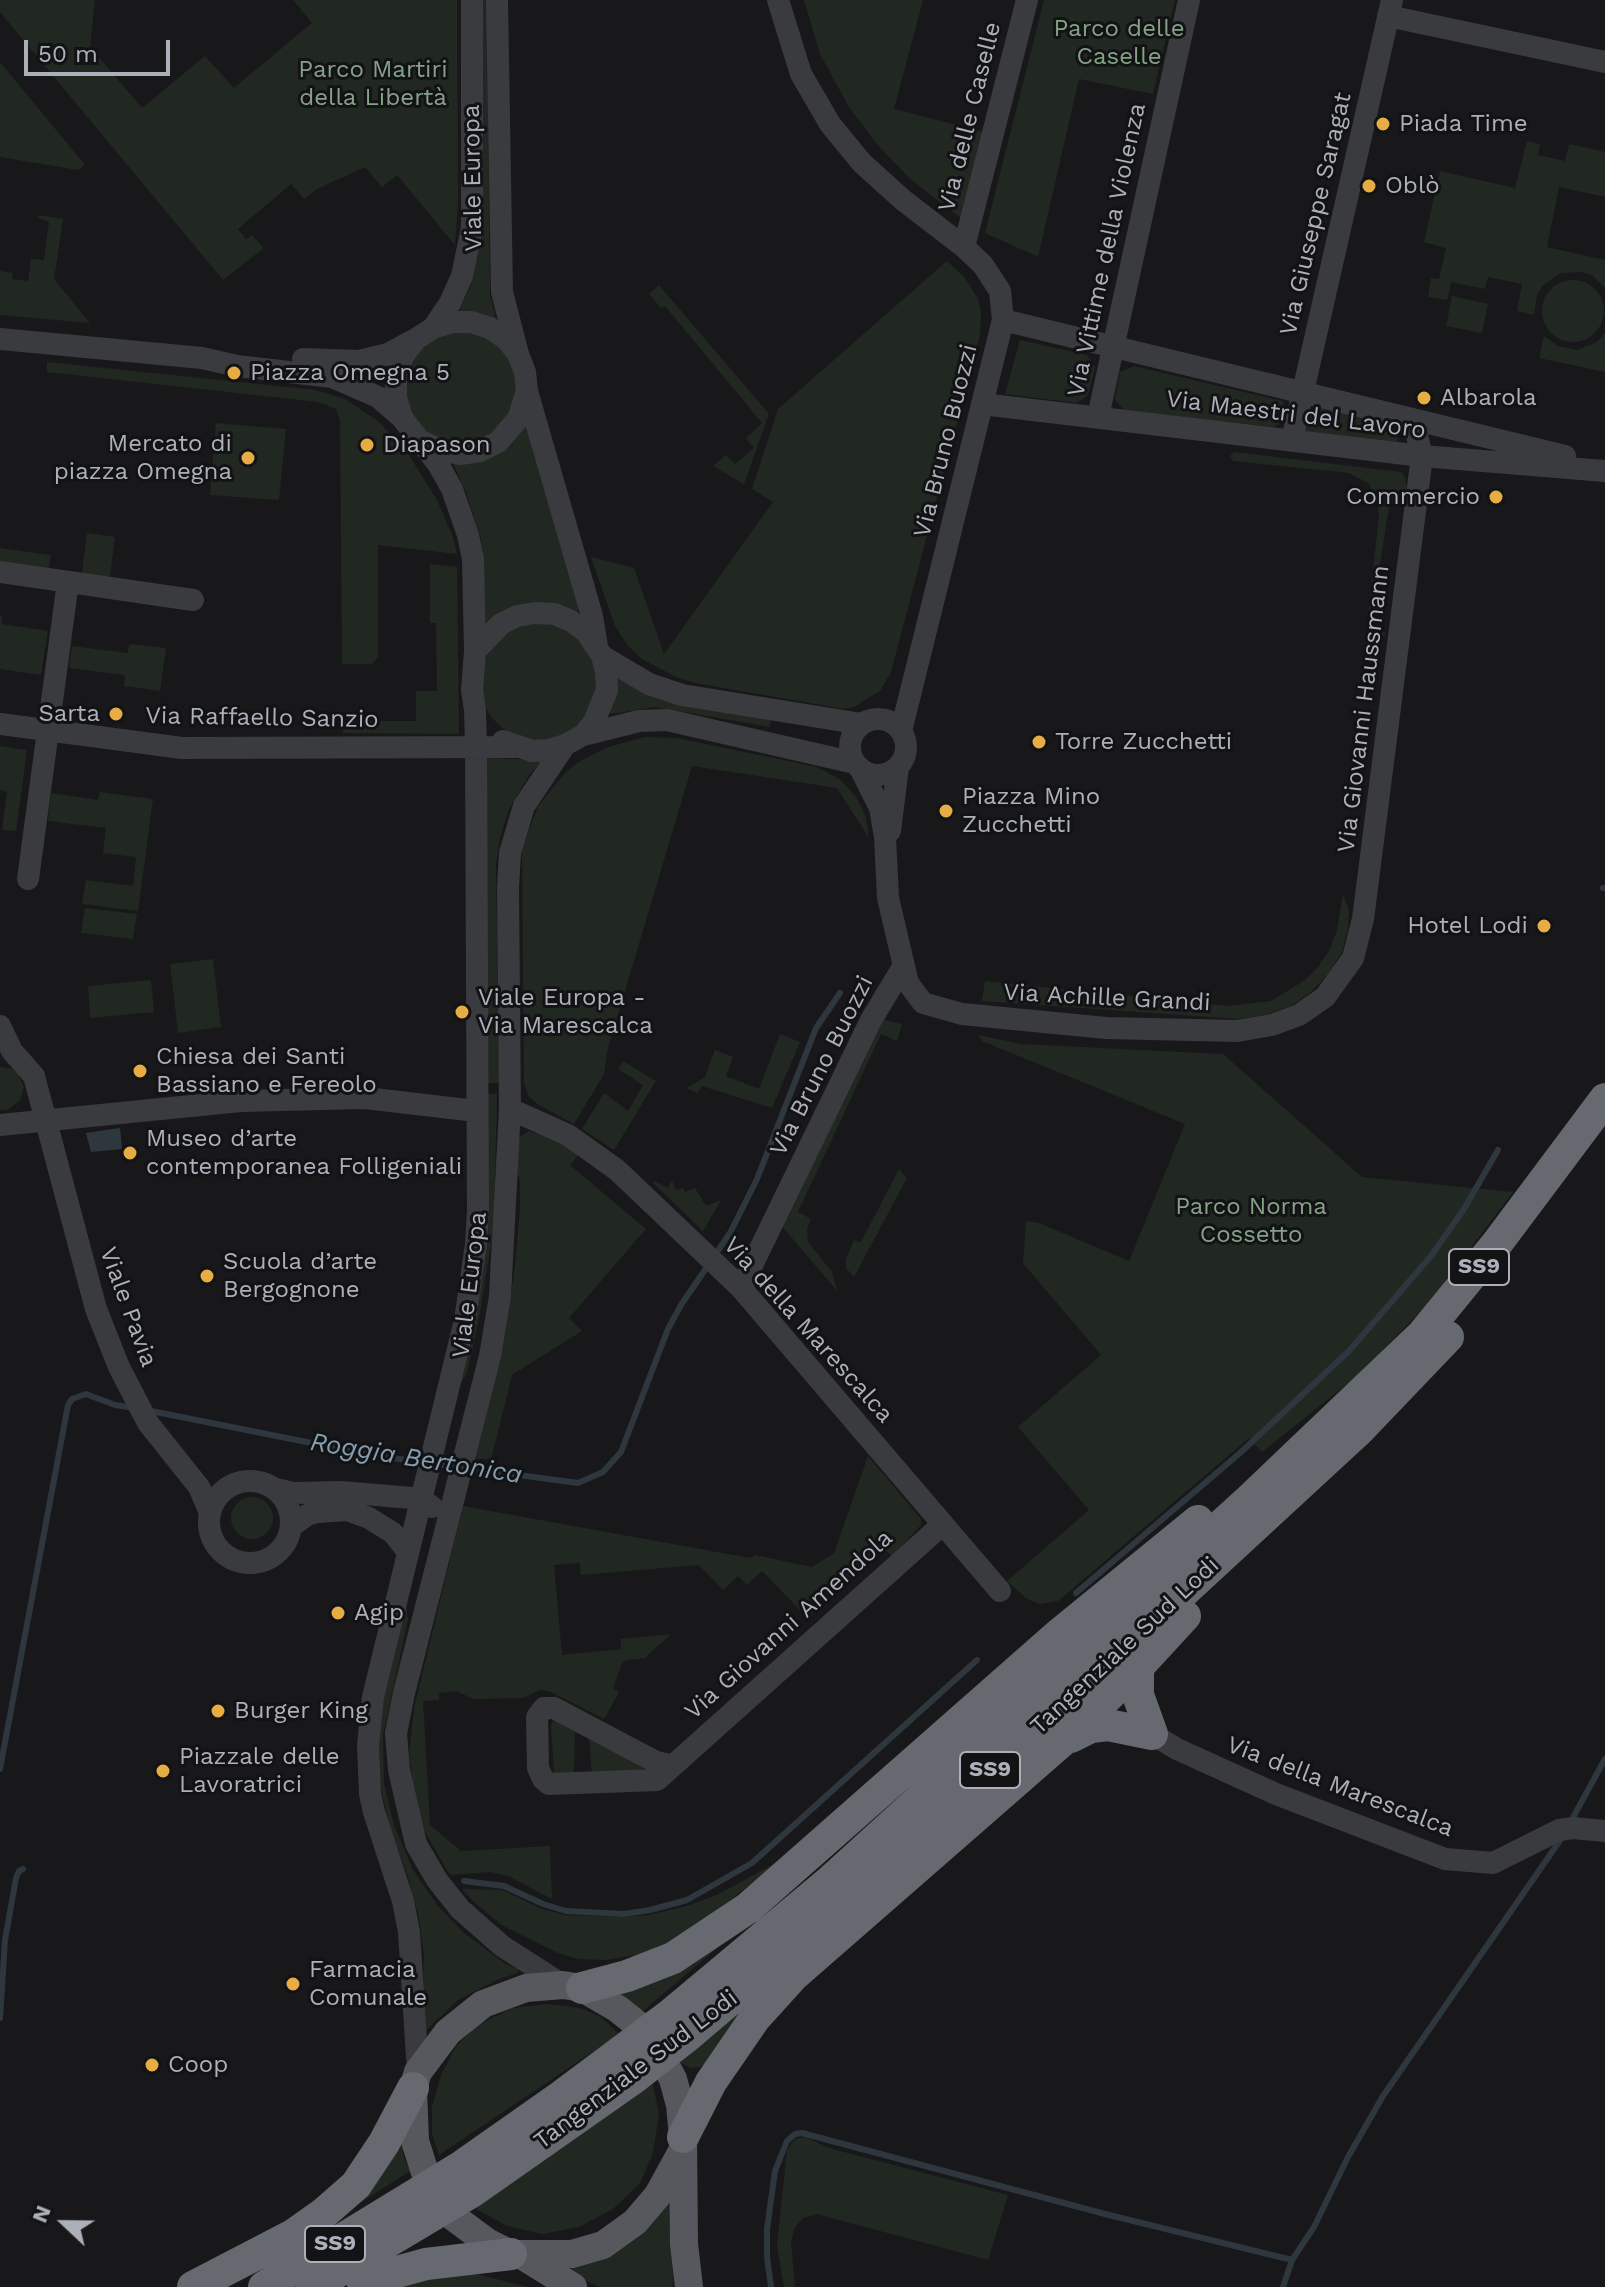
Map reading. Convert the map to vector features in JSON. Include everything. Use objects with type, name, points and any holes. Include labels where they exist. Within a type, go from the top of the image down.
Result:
[{"type":"highway","name":"Tangenziale Sud Lodi","points":[[678,2026],[829,1882],[1249,1500],[1423,1334],[1495,1246],[1605,1099]]},
{"type":"highway","name":"Tangenziale Sud Lodi","points":[[312,2287],[413,2213],[466,2180],[624,2068],[851,1897],[1359,1430],[1449,1337],[1605,1136]]},
{"type":"highway","points":[[682,2145],[711,2082],[755,2018],[793,1976],[1061,1742],[1138,1667],[1221,1578],[1288,1496]]},
{"type":"highway","points":[[573,1986],[627,1976],[673,1958],[748,1908],[1130,1574],[1200,1519],[1249,1500]]},
{"type":"highway","points":[[1138,1667],[1138,1695],[1152,1734]]},
{"type":"highway","points":[[1061,1742],[1091,1727],[1108,1725],[1152,1734]]},
{"type":"highway","points":[[193,2287],[293,2235],[356,2185],[384,2143],[416,2080]]},
{"type":"highway","name":"SS9","points":[[264,2287],[413,2213]]},
{"type":"highway","points":[[363,2287],[397,2272],[426,2264],[517,2255]]},
{"type":"main road","points":[[573,2287],[487,2242],[452,2216],[428,2182],[415,2141],[416,2080],[448,2032],[483,2004],[526,1988],[573,1986],[618,2009],[638,2025],[656,2047],[673,2079],[680,2105],[684,2244],[689,2287]]},
{"type":"main road","points":[[517,2255],[572,2254],[603,2245],[635,2222],[658,2195],[682,2145]]},
{"type":"street","name":"Viale Europa","points":[[416,2080],[409,1932],[403,1901],[374,1812],[368,1769],[368,1732],[373,1697],[465,1320],[474,1266],[478,1211],[476,746],[472,690],[475,651],[473,559],[468,535],[452,489],[422,441],[402,418],[396,398],[396,376],[403,356],[450,303],[468,255],[473,202],[472,0]]},
{"type":"street","name":"Viale Europa","points":[[404,1693],[490,1356],[500,1296],[510,1109],[510,853],[524,806],[574,740],[594,722],[607,690],[606,672],[592,616],[527,391],[525,372],[502,292],[497,0]]},
{"type":"street","points":[[778,0],[801,74],[830,124],[862,163],[919,215],[964,247],[983,265],[1000,291],[1003,320]]},
{"type":"street","name":"Via delle Caselle","points":[[964,247],[1027,0]]},
{"type":"street","name":"Via Vittime della Violenza","points":[[1098,417],[1189,0]]},
{"type":"street","points":[[1390,8],[1605,62]]},
{"type":"street","name":"Via Giuseppe Saragat","points":[[1292,440],[1390,8]]},
{"type":"street","name":"Via Maestri del Lavoro","points":[[1003,320],[1302,391],[1605,468]]},
{"type":"street","name":"Via Bruno Buozzi","points":[[901,731],[1003,320]]},
{"type":"street","points":[[202,358],[223,353],[245,353],[359,361],[388,354],[424,334],[461,322],[490,328],[506,339],[518,354]]},
{"type":"street","points":[[0,339],[202,358],[254,369],[332,377],[378,397],[402,418]]},
{"type":"street","points":[[422,441],[440,450],[460,454],[498,442],[518,419],[527,391]]},
{"type":"street","name":"Via Maestri del Lavoro","points":[[982,404],[1422,456],[1605,468]]},
{"type":"street","name":"Via Giovanni Haussmann","points":[[1325,997],[1353,958],[1363,919],[1422,456],[1413,419]]},
{"type":"street","points":[[0,572],[193,600]]},
{"type":"street","points":[[28,879],[68,582]]},
{"type":"street","points":[[475,651],[501,624],[517,616],[554,614],[586,632],[600,651],[649,684],[682,695],[870,722],[888,721],[901,731],[906,747],[898,767],[880,775],[858,766],[667,720],[639,721],[549,750],[532,751],[498,739],[475,710]]},
{"type":"street","name":"Via Bruno Buozzi","points":[[870,722],[905,689],[917,667]]},
{"type":"street","points":[[858,766],[851,743],[855,732],[870,722]]},
{"type":"street","name":"Via Raffaello Sanzio","points":[[0,724],[182,748],[515,747]]},
{"type":"street","name":"Via Bruno Buozzi","points":[[741,1288],[871,1020],[903,967],[888,898],[880,808],[858,766]]},
{"type":"street","name":"Via Bruno Buozzi","points":[[887,860],[898,767]]},
{"type":"street","name":"Via Achille Grandi","points":[[903,967],[915,994],[923,1003],[935,1008],[962,1014],[1106,1028],[1237,1031],[1272,1025],[1299,1015],[1325,997]]},
{"type":"street","name":"Viale Pavia","points":[[0,1026],[9,1057],[34,1076],[96,1309],[148,1423],[199,1487],[210,1513]]},
{"type":"street","points":[[11,1124],[31,1109],[37,1088]]},
{"type":"street","points":[[11,1124],[256,1100],[365,1098],[476,1111]]},
{"type":"street","name":"Via della Marescalca","points":[[510,1109],[551,1125],[585,1145],[617,1170],[741,1288],[1000,1591]]},
{"type":"street","name":"Viale Pavia","points":[[11,1124],[27,1125],[39,1136],[57,1168]]},
{"type":"street","name":"Viale Pavia","points":[[172,1454],[204,1476],[237,1483]]},
{"type":"street","points":[[276,1489],[291,1512],[292,1526],[281,1550],[257,1563],[244,1563],[229,1557],[215,1543],[209,1524],[210,1513],[215,1500],[224,1490],[237,1483],[250,1480],[294,1493],[341,1492],[421,1499]]},
{"type":"street","name":"Viale Europa","points":[[421,1499],[433,1508],[435,1515],[396,1733],[399,1770],[416,1844],[437,1880],[460,1909],[502,1946],[573,1986]]},
{"type":"street","points":[[292,1526],[317,1512],[347,1510],[369,1518],[393,1533],[408,1552]]},
{"type":"street","name":"Via Giovanni Amendola","points":[[671,1765],[656,1762],[554,1708],[544,1708],[537,1717],[538,1768],[549,1784],[649,1782],[663,1775],[943,1524]]},
{"type":"street","name":"Via della Marescalca","points":[[1152,1734],[1177,1749],[1276,1794],[1445,1859],[1493,1863],[1566,1829],[1605,1831]]},
{"type":"green space","name":"Parco Martiri della Libertà","points":[[0,0],[95,0],[90,47],[142,108],[205,56],[234,88],[312,23],[293,0],[457,0],[458,202],[455,245],[397,175],[382,187],[365,167],[317,189],[304,199],[291,184],[238,229],[246,239],[252,235],[264,248],[223,280],[0,12]]},
{"type":"green space","points":[[481,0],[487,0],[490,296],[497,323],[459,310],[471,285],[482,235]]},
{"type":"green space","points":[[804,0],[923,0],[894,109],[984,132],[961,218],[910,179],[877,144],[849,107],[820,54]]},
{"type":"green space","name":"Parco delle Caselle","points":[[1044,0],[1175,0],[1153,94],[1079,79],[1038,257],[985,233]]},
{"type":"green space","points":[[0,62],[85,165],[78,170],[0,157]]},
{"type":"green space","points":[[1527,141],[1540,144],[1538,155],[1565,161],[1569,144],[1605,152],[1605,197],[1559,187],[1547,247],[1605,260],[1605,288],[1593,276],[1583,272],[1561,273],[1543,285],[1537,295],[1534,315],[1517,311],[1522,284],[1488,277],[1485,289],[1451,282],[1447,300],[1428,297],[1431,278],[1439,279],[1446,248],[1424,242],[1440,171],[1515,188]]},
{"type":"green space","points":[[38,215],[63,219],[54,279],[90,323],[0,315],[0,271],[13,273],[12,279],[28,281],[31,259],[44,260],[49,222],[38,218]]},
{"type":"green space","points":[[947,261],[965,278],[978,299],[980,335],[891,672],[880,691],[854,707],[844,709],[695,683],[642,659],[628,646],[615,626],[591,557],[634,568],[664,654],[773,502],[752,489],[778,409]]},
{"type":"green space","points":[[1567,280],[1579,280],[1595,289],[1602,299],[1602,323],[1595,333],[1579,342],[1567,342],[1547,328],[1542,317],[1542,305],[1556,285]]},
{"type":"green space","points":[[659,285],[769,414],[744,484],[713,466],[726,455],[735,464],[754,448],[746,438],[762,423],[665,306],[661,308],[649,294]]},
{"type":"green space","points":[[1452,296],[1488,304],[1482,333],[1446,326]]},
{"type":"green space","points":[[461,332],[483,336],[501,348],[513,366],[517,388],[513,410],[501,428],[483,440],[461,444],[439,440],[421,428],[409,410],[405,388],[409,366],[421,348],[439,336]]},
{"type":"green space","points":[[1605,333],[1605,372],[1539,358],[1544,336],[1558,346],[1577,350],[1597,342]]},
{"type":"green space","points":[[1020,340],[1087,355],[1095,367],[1088,395],[1077,403],[1005,394]]},
{"type":"green space","points":[[47,362],[316,390],[345,399],[378,421],[405,449],[437,500],[457,554],[378,545],[378,657],[372,664],[342,664],[340,420],[336,409],[318,402],[47,372]]},
{"type":"green space","points":[[1134,366],[1282,401],[1284,405],[1279,424],[1274,427],[1124,410],[1115,400],[1120,372]]},
{"type":"green space","points":[[1314,407],[1393,426],[1398,440],[1395,443],[1307,432],[1304,426],[1308,411]]},
{"type":"green space","points":[[216,423],[286,429],[279,500],[210,495]]},
{"type":"green space","points":[[528,427],[579,609],[576,614],[485,624],[480,535],[452,462]]},
{"type":"green space","points":[[1234,452],[1401,472],[1404,475],[1407,487],[1404,507],[1390,500],[1371,623],[1385,632],[1384,637],[1366,634],[1379,515],[1377,498],[1368,483],[1349,473],[1233,461],[1230,456]]},
{"type":"green space","points":[[87,533],[115,537],[110,577],[82,573]]},
{"type":"green space","points":[[0,548],[51,555],[49,568],[0,561]]},
{"type":"green space","points":[[430,564],[457,567],[459,734],[343,733],[343,721],[416,721],[416,691],[437,691],[436,623],[430,623]]},
{"type":"green space","points":[[0,616],[2,624],[48,631],[41,675],[0,669]]},
{"type":"green space","points":[[538,624],[560,629],[579,641],[591,660],[596,682],[591,704],[579,723],[560,735],[538,740],[516,735],[497,723],[485,704],[480,682],[485,660],[497,641],[516,629]]},
{"type":"green space","points":[[129,644],[166,648],[160,691],[124,686],[125,675],[69,668],[72,646],[128,653]]},
{"type":"green space","points":[[614,675],[771,720],[770,727],[655,707],[611,714]]},
{"type":"green space","points":[[645,737],[677,738],[817,767],[841,780],[856,797],[866,817],[869,838],[837,788],[692,766],[608,1048],[604,1074],[574,1124],[537,1104],[529,1097],[524,1083],[522,850],[538,806],[566,772],[608,747]]},
{"type":"green space","points":[[0,746],[27,750],[16,831],[2,830],[7,792],[0,790]]},
{"type":"green space","points":[[484,758],[543,760],[529,775],[509,809],[496,863],[499,1083],[484,1083]]},
{"type":"green space","points":[[100,792],[153,799],[138,911],[82,904],[86,880],[133,886],[136,857],[103,853],[106,828],[48,821],[51,793],[98,800]]},
{"type":"green space","points":[[1343,894],[1349,910],[1348,928],[1342,952],[1328,974],[1311,992],[1291,1006],[1265,1015],[1239,1019],[982,1001],[985,981],[1229,1006],[1271,1001],[1305,980],[1318,967],[1330,949],[1337,930]]},
{"type":"green space","points":[[85,908],[137,914],[133,939],[81,933]]},
{"type":"green space","points":[[213,959],[221,1027],[178,1033],[170,964]]},
{"type":"green space","points":[[151,980],[154,1012],[90,1018],[88,986]]},
{"type":"green space","points":[[881,1021],[902,1024],[897,1041],[881,1034],[798,1212],[811,1219],[807,1228],[808,1242],[832,1272],[837,1291],[781,1225]]},
{"type":"green space","points":[[780,1034],[800,1042],[772,1108],[702,1086],[698,1093],[686,1088],[705,1077],[715,1050],[733,1057],[726,1076],[759,1089]]},
{"type":"green space","name":"Parco Norma Cossetto","points":[[978,1035],[1021,1044],[1223,1054],[1362,1177],[1513,1192],[1429,1303],[1356,1377],[1262,1452],[1249,1438],[1058,1601],[1039,1604],[1026,1598],[1007,1581],[1089,1510],[1018,1427],[1101,1355],[1023,1263],[1026,1221],[1039,1223],[1129,1261],[1185,1124],[982,1041]]},
{"type":"green space","points":[[623,1061],[656,1081],[614,1150],[582,1129],[604,1093],[628,1111],[643,1085],[618,1069]]},
{"type":"green space","points":[[0,1067],[12,1069],[18,1074],[24,1087],[20,1100],[3,1110],[0,1110]]},
{"type":"green space","points":[[485,1094],[497,1094],[494,1226],[478,1324],[467,1373],[460,1385]]},
{"type":"green space","points":[[529,1131],[558,1141],[579,1154],[570,1165],[646,1229],[569,1318],[582,1331],[512,1375],[491,1459],[475,1459],[514,1275],[520,1210],[520,1180],[515,1169],[517,1138]]},
{"type":"green space","points":[[899,1169],[907,1178],[854,1277],[846,1268],[846,1259],[854,1240],[861,1242]]},
{"type":"green space","points":[[672,1180],[676,1190],[683,1188],[685,1192],[695,1188],[706,1206],[721,1200],[703,1231],[653,1183],[668,1188]]},
{"type":"green space","points":[[868,1456],[921,1519],[921,1525],[892,1556],[884,1549],[810,1615],[803,1608],[800,1610],[762,1571],[747,1585],[738,1576],[723,1590],[699,1565],[581,1575],[580,1563],[554,1565],[562,1655],[621,1649],[621,1639],[671,1634],[645,1658],[623,1661],[613,1688],[619,1692],[604,1719],[549,1691],[540,1690],[523,1698],[473,1699],[457,1691],[439,1693],[439,1700],[423,1701],[430,1825],[461,1851],[550,1846],[552,1899],[508,1876],[490,1872],[450,1875],[425,1832],[415,1797],[409,1755],[414,1708],[463,1506],[812,1567],[834,1553]]},
{"type":"green space","points":[[252,1497],[267,1503],[273,1518],[267,1533],[252,1539],[237,1533],[231,1518],[237,1503]]},
{"type":"green space","points":[[406,1602],[408,1620],[383,1735],[384,1784],[394,1825],[413,1870],[437,1905],[464,1933],[504,1963],[518,1969],[518,1973],[458,2000],[425,2031],[422,2024],[424,1955],[419,1918],[390,1828],[380,1784],[379,1733],[385,1688]]},
{"type":"green space","points":[[554,1719],[575,1731],[574,1774],[554,1773],[551,1725]]},
{"type":"green space","points":[[592,1737],[644,1765],[643,1771],[592,1774],[589,1740]]},
{"type":"green space","points":[[781,1860],[687,1934],[647,1953],[606,1960],[578,1959],[558,1953],[503,1926],[462,1889],[502,1890],[542,1909],[565,1915],[649,1915],[719,1894]]},
{"type":"green space","points":[[722,1944],[643,2011],[618,1994]]},
{"type":"green space","points":[[760,1987],[737,2016],[710,2060],[700,2067],[691,2068],[681,2063],[678,2057]]},
{"type":"green space","points":[[548,2004],[580,2008],[601,2017],[619,2034],[439,2155],[432,2134],[432,2107],[441,2075],[456,2046],[479,2024],[513,2008]]},
{"type":"green space","points":[[651,2076],[659,2114],[653,2153],[640,2183],[613,2209],[579,2227],[542,2234],[507,2226],[471,2206]]},
{"type":"green space","points":[[805,2137],[829,2148],[1008,2195],[988,2260],[817,2214],[803,2218],[794,2229],[791,2242],[795,2287],[784,2287],[777,2245],[787,2150],[795,2139]]},
{"type":"green space","points":[[401,2141],[410,2171],[346,2212]]},
{"type":"green space","points":[[671,2201],[673,2287],[598,2287],[564,2269]]},
{"type":"green space","points":[[464,2271],[528,2287],[381,2287]]},
{"type":"shaded area","points":[[120,1128],[122,1149],[91,1152],[86,1133]]},
{"type":"waterway","name":"Roggia Bertonica","points":[[715,1255],[730,1233],[757,1179],[816,1028],[840,993]]},
{"type":"waterway","points":[[1076,1593],[1240,1453],[1349,1351],[1431,1256],[1464,1209],[1498,1150]]},
{"type":"waterway","name":"Roggia Bertonica","points":[[146,1410],[377,1456],[578,1483],[603,1472],[621,1452],[668,1329],[709,1264]]},
{"type":"waterway","name":"Roggia Bertonica","points":[[0,1769],[68,1405],[72,1399],[86,1394],[115,1405],[135,1408]]},
{"type":"waterway","points":[[464,1881],[504,1886],[566,1911],[624,1914],[687,1900],[752,1863],[977,1660]]},
{"type":"waterway","points":[[1570,1823],[1605,1759]]},
{"type":"waterway","points":[[1283,2287],[1292,2260],[1314,2227],[1348,2157],[1383,2096],[1561,1839]]},
{"type":"waterway","points":[[0,2018],[5,1940],[16,1878],[23,1869]]},
{"type":"waterway","points":[[771,2287],[767,2229],[775,2171],[787,2141],[795,2134],[802,2133],[1292,2260]]},
{"type":"place","name":"Piada Time","points":[[1383,124]]},
{"type":"place","name":"Oblò","points":[[1369,186]]},
{"type":"place","name":"Piazza Omegna 5","points":[[234,373]]},
{"type":"place","name":"Albarola","points":[[1424,398]]},
{"type":"place","name":"Diapason","points":[[367,445]]},
{"type":"place","name":"Mercato di piazza Omegna","points":[[248,458]]},
{"type":"place","name":"Commercio","points":[[1496,497]]},
{"type":"place","name":"Sarta","points":[[116,714]]},
{"type":"place","name":"Torre Zucchetti","points":[[1039,742]]},
{"type":"place","name":"Piazza Mino Zucchetti","points":[[946,811]]},
{"type":"place","name":"Hotel Lodi","points":[[1544,926]]},
{"type":"place","name":"Viale Europa - Via Marescalca","points":[[462,1012]]},
{"type":"place","name":"Chiesa dei Santi Bassiano e Fereolo","points":[[140,1071]]},
{"type":"place","name":"Museo d’arte contemporanea Folligeniali","points":[[130,1153]]},
{"type":"place","name":"Scuola d’arte Bergognone","points":[[207,1276]]},
{"type":"place","name":"Agip","points":[[338,1613]]},
{"type":"place","name":"Burger King","points":[[218,1711]]},
{"type":"place","name":"Piazzale delle Lavoratrici","points":[[163,1771]]},
{"type":"place","name":"Farmacia Comunale","points":[[293,1984]]},
{"type":"place","name":"Coop","points":[[152,2065]]}]
